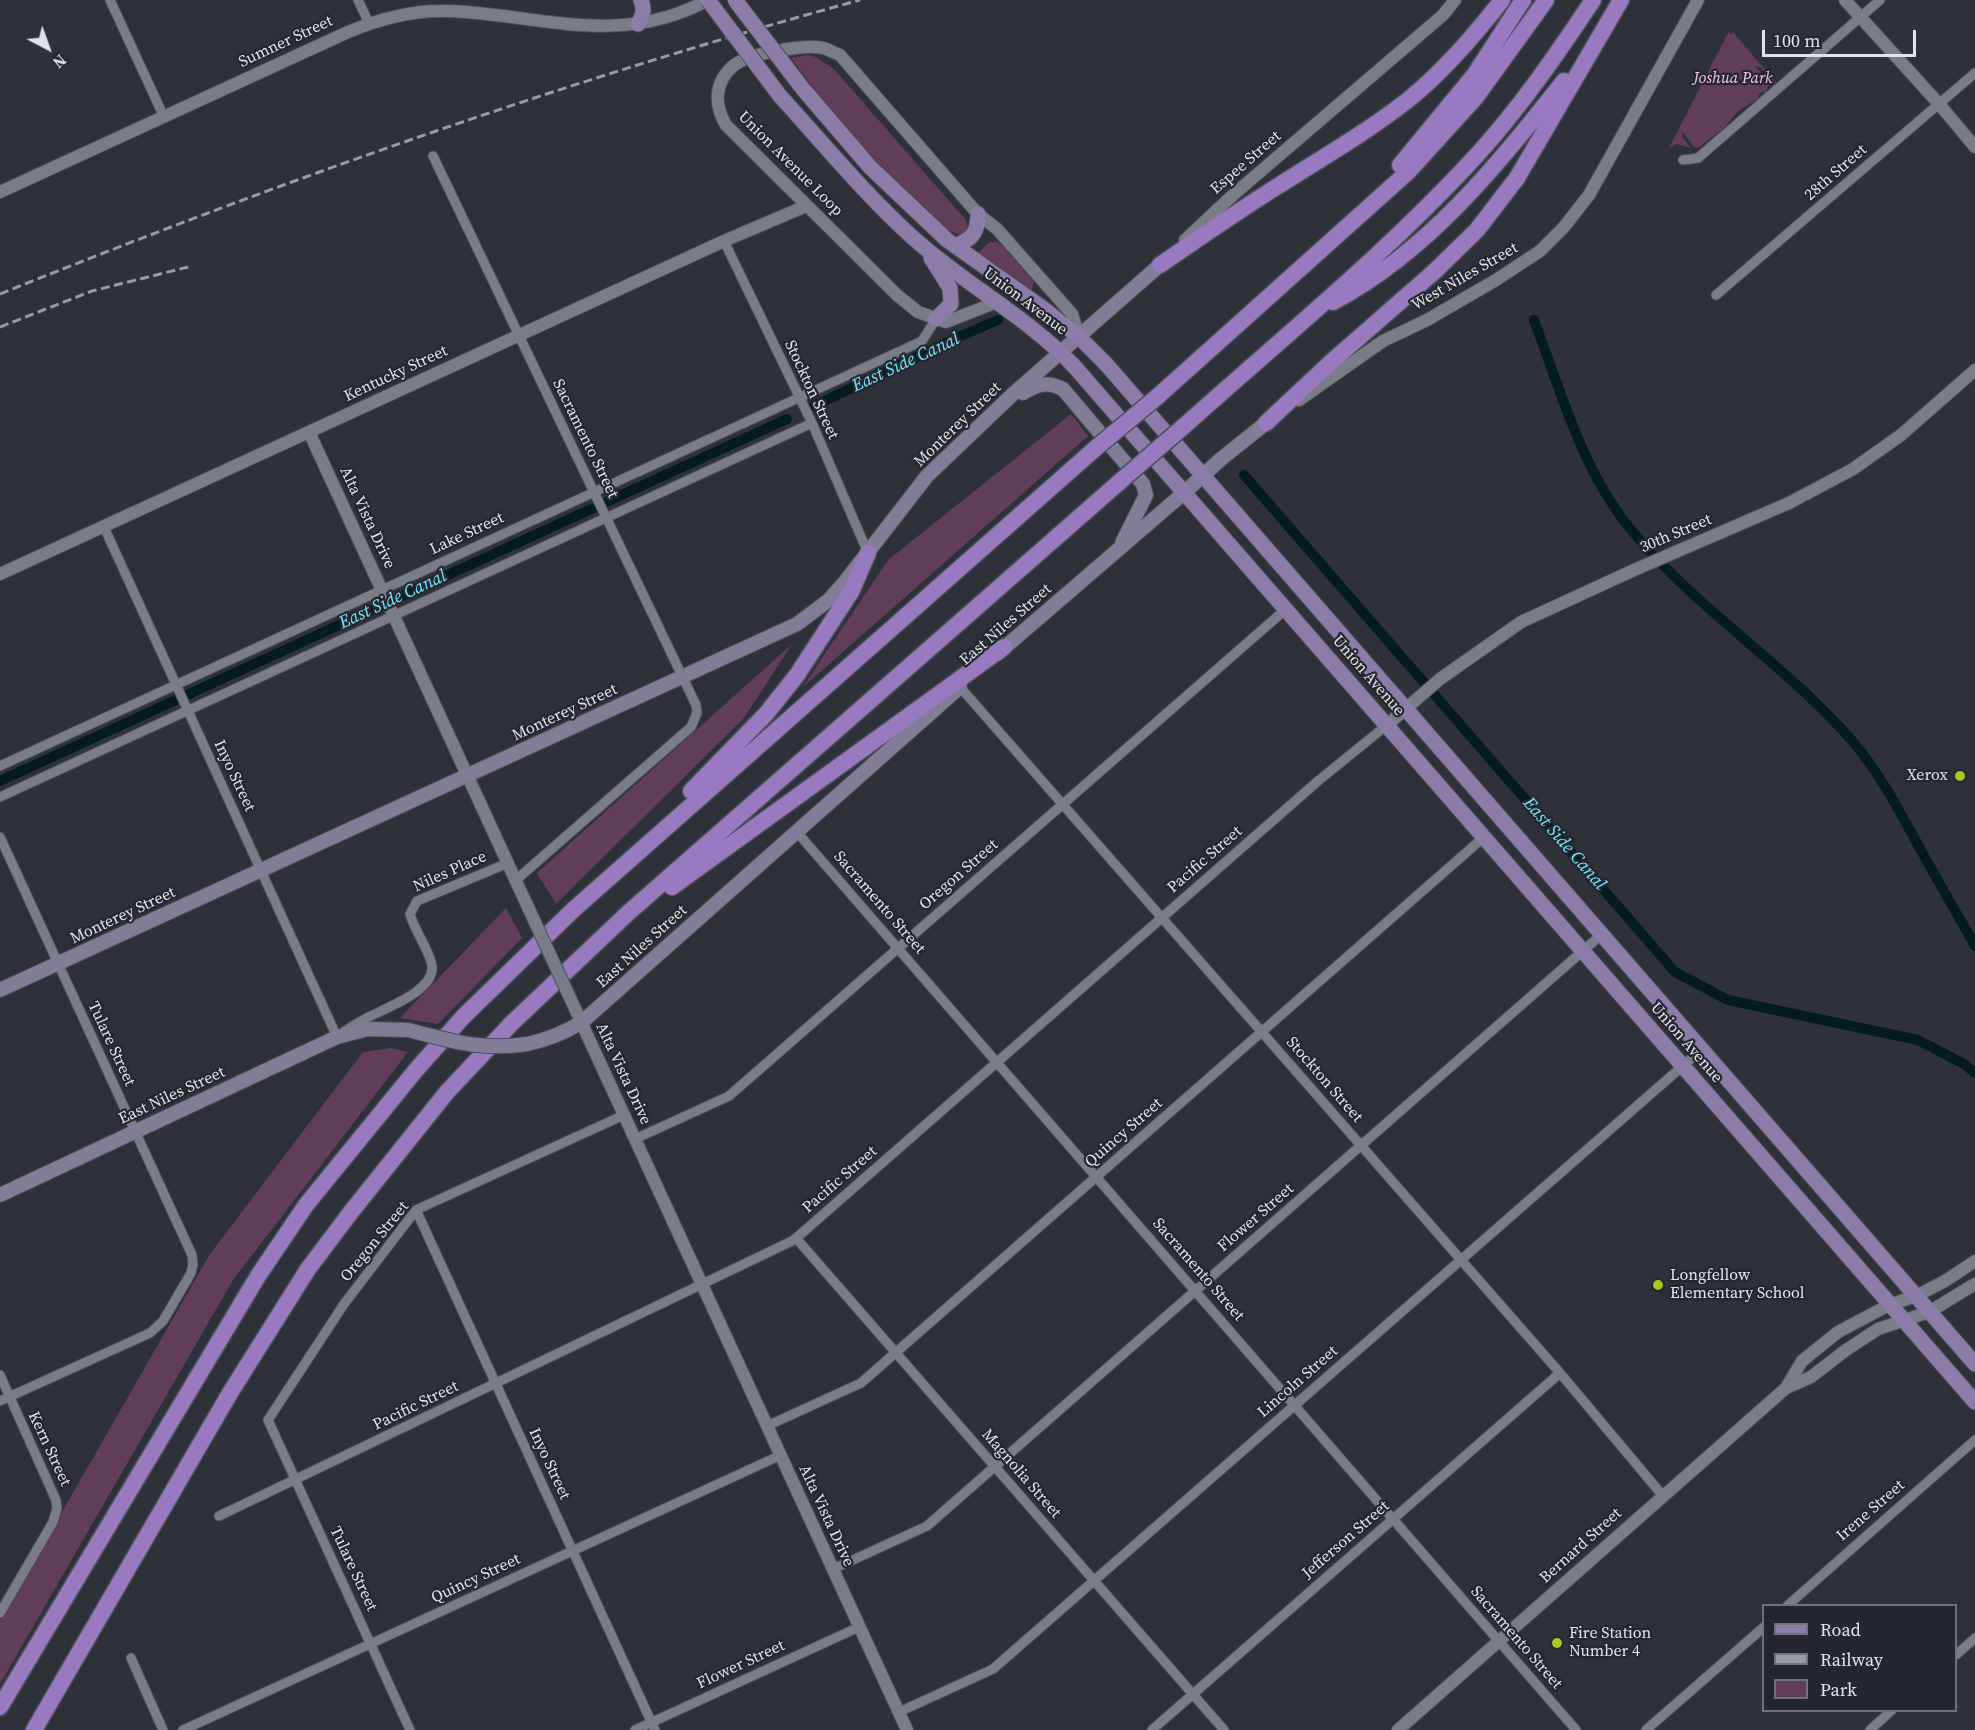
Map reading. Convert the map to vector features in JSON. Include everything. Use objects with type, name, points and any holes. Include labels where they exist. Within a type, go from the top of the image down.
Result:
[{"type":"highway","points":[[1160,265],[1276,187],[1359,135],[1408,99],[1443,68],[1502,0]]},
{"type":"highway","points":[[1353,221],[1475,74],[1523,0]]},
{"type":"highway","points":[[0,1707],[258,1276],[306,1205],[354,1143],[463,1017],[629,859],[1097,447],[1157,397],[1408,171],[1476,97],[1546,0]]},
{"type":"highway","points":[[34,1730],[230,1393],[308,1269],[447,1092],[512,1023],[628,913],[1183,427],[1397,236],[1478,153],[1521,103],[1593,0]]},
{"type":"highway","points":[[1266,423],[1330,363],[1435,272],[1477,230],[1517,178],[1622,0]]},
{"type":"highway","points":[[1309,315],[1357,290],[1405,254],[1452,212],[1481,183],[1517,140],[1603,31]]},
{"type":"highway","points":[[629,859],[766,714],[797,675],[851,592],[868,553]]},
{"type":"highway","points":[[628,913],[648,904],[1004,647]]},
{"type":"main road","points":[[638,24],[644,8],[641,0]]},
{"type":"main road","name":"Union Avenue","points":[[708,0],[780,96],[844,169],[911,236],[1024,321],[1061,352],[1194,484],[1406,710],[1975,1364]]},
{"type":"main road","name":"Union Avenue","points":[[735,0],[803,89],[870,167],[908,205],[955,246],[1044,309],[1079,337],[1106,364],[1286,609],[1975,1402]]},
{"type":"main road","points":[[955,246],[969,241],[975,234],[978,214]]},
{"type":"main road","points":[[925,247],[950,288],[951,304],[936,319]]},
{"type":"main road","name":"Espee Street","points":[[1061,352],[1160,265]]},
{"type":"main road","name":"Monterey Street","points":[[0,990],[785,630],[813,613],[844,584],[927,476],[1061,352]]},
{"type":"main road","points":[[995,411],[1041,384],[1053,383],[1063,389],[1143,484],[1146,495],[1120,548]]},
{"type":"main road","name":"West Niles Street","points":[[1194,484],[1266,423]]},
{"type":"main road","name":"East Niles Street","points":[[0,1195],[337,1037],[368,1029],[408,1030],[476,1047],[507,1047],[542,1041],[562,1034],[582,1022],[1004,647],[1194,484]]},
{"type":"street","points":[[110,0],[164,117]]},
{"type":"street","points":[[358,0],[369,23]]},
{"type":"street","name":"Sumner Street","points":[[0,192],[369,23],[395,16],[440,10],[600,27],[638,24],[692,9],[708,0]]},
{"type":"street","name":"Espee Street","points":[[1160,265],[1233,195],[1443,15],[1455,0]]},
{"type":"street","name":"West Niles Street","points":[[1266,423],[1383,341],[1427,320],[1519,266],[1540,251],[1589,195],[1698,0]]},
{"type":"street","points":[[1845,0],[1940,104],[1975,147]]},
{"type":"street","points":[[1683,160],[1698,158],[1880,0]]},
{"type":"street","name":"Union Avenue Loop","points":[[936,319],[918,312],[897,295],[726,125],[718,111],[717,94],[722,80],[734,65],[766,53],[789,48],[823,48],[840,55],[978,214]]},
{"type":"street","name":"28th Street","points":[[1716,295],[1975,73]]},
{"type":"street","name":"Sacramento Street","points":[[433,156],[683,677],[696,705],[697,713],[691,727],[516,880]]},
{"type":"street","name":"Kentucky Street","points":[[0,574],[724,241],[806,206]]},
{"type":"street","name":"Union Avenue","points":[[978,214],[997,229],[1072,314],[1079,337]]},
{"type":"street","name":"Stockton Street","points":[[724,241],[812,423],[868,553]]},
{"type":"street","points":[[936,319],[946,322],[997,302]]},
{"type":"street","name":"Lake Street","points":[[0,766],[595,494],[922,340],[936,319]]},
{"type":"street","name":"30th Street","points":[[1387,725],[1440,679],[1521,622],[1789,503],[1853,469],[1901,435],[1975,370]]},
{"type":"street","points":[[0,797],[812,423]]},
{"type":"street","name":"Alta Vista Drive","points":[[309,432],[907,1730]]},
{"type":"street","name":"Inyo Street","points":[[104,526],[337,1037]]},
{"type":"street","name":"Oregon Street","points":[[635,1140],[729,1096],[1286,609]]},
{"type":"street","name":"Stockton Street","points":[[960,687],[1461,1259],[1663,1496]]},
{"type":"street","name":"Pacific Street","points":[[219,1516],[796,1239],[1318,781],[1387,725]]},
{"type":"street","name":"Sacramento Street","points":[[796,831],[1576,1730]]},
{"type":"street","name":"Tulare Street","points":[[0,837],[192,1255],[193,1264],[191,1273],[158,1328],[5,1399]]},
{"type":"street","name":"Quincy Street","points":[[767,1426],[861,1383],[1484,837]]},
{"type":"street","name":"Niles Place","points":[[337,1037],[365,1019],[404,1001],[431,974],[432,964],[410,914],[417,901],[508,863]]},
{"type":"street","name":"Flower Street","points":[[833,1569],[927,1526],[1601,935]]},
{"type":"street","name":"Lincoln Street","points":[[899,1712],[993,1669],[1701,1050]]},
{"type":"street","name":"Oregon Street","points":[[268,1420],[344,1304],[416,1210],[624,1115]]},
{"type":"street","name":"Inyo Street","points":[[416,1210],[653,1726]]},
{"type":"street","name":"Magnolia Street","points":[[796,1239],[1224,1730]]},
{"type":"street","name":"Bernard Street","points":[[1786,1388],[1802,1361],[1838,1332],[1889,1305],[1916,1296],[1945,1281],[1975,1261]]},
{"type":"street","name":"Bernard Street","points":[[1398,1730],[1786,1388],[1811,1377],[1878,1329],[1929,1311],[1975,1284]]},
{"type":"street","name":"Jefferson Street","points":[[1152,1730],[1560,1373]]},
{"type":"street","name":"Kern Street","points":[[0,1375],[5,1399],[56,1500],[56,1516],[0,1613]]},
{"type":"street","name":"Tulare Street","points":[[268,1420],[410,1730]]},
{"type":"street","name":"Irene Street","points":[[1788,1604],[1975,1440]]},
{"type":"street","name":"Quincy Street","points":[[183,1730],[781,1455]]},
{"type":"street","name":"Flower Street","points":[[635,1730],[653,1726],[859,1627]]},
{"type":"street","points":[[1646,1730],[1762,1629]]},
{"type":"street","points":[[1957,1654],[1975,1638]]},
{"type":"street","points":[[131,1658],[163,1730]]},
{"type":"street","points":[[1870,1730],[1890,1712]]},
{"type":"green space","name":"Joshua Park","points":[[1729,31],[1731,35],[1733,32],[1779,86],[1772,88],[1772,79],[1761,68],[1755,66],[1770,83],[1765,93],[1759,94],[1758,99],[1738,111],[1724,128],[1698,148],[1694,147],[1682,131],[1683,138],[1691,148],[1677,144],[1669,148]]},
{"type":"green space","points":[[808,55],[816,57],[834,69],[965,219],[968,226],[966,231],[960,235],[949,231],[862,147],[791,58]]},
{"type":"green space","points":[[989,242],[997,242],[1003,246],[1034,282],[1032,289],[1026,288],[977,254]]},
{"type":"green space","points":[[1071,414],[1088,436],[802,688],[888,560]]},
{"type":"green space","points":[[792,644],[744,718],[556,904],[537,873]]},
{"type":"green space","points":[[506,908],[522,938],[438,1024],[400,1018]]},
{"type":"green space","points":[[391,1048],[408,1052],[233,1280],[0,1684],[0,1620],[210,1254],[363,1052]]},
{"type":"waterway","name":"East Side Canal","points":[[814,406],[998,320]]},
{"type":"waterway","points":[[1534,320],[1584,453],[1597,479],[1628,526],[1682,583],[1799,687],[1854,743],[1888,792],[1975,946]]},
{"type":"waterway","name":"East Side Canal","points":[[0,781],[787,419]]},
{"type":"waterway","name":"East Side Canal","points":[[1244,475],[1675,972],[1728,1000],[1918,1040],[1964,1064],[1975,1073]]},
{"type":"railway","points":[[0,294],[318,172],[533,98],[750,31],[860,0]]},
{"type":"railway","points":[[0,327],[92,291],[192,266]]},
{"type":"place","name":"Xerox","points":[[1960,776]]},
{"type":"place","name":"Longfellow Elementary School","points":[[1658,1285]]},
{"type":"place","name":"Fire Station Number 4","points":[[1557,1643]]}]
